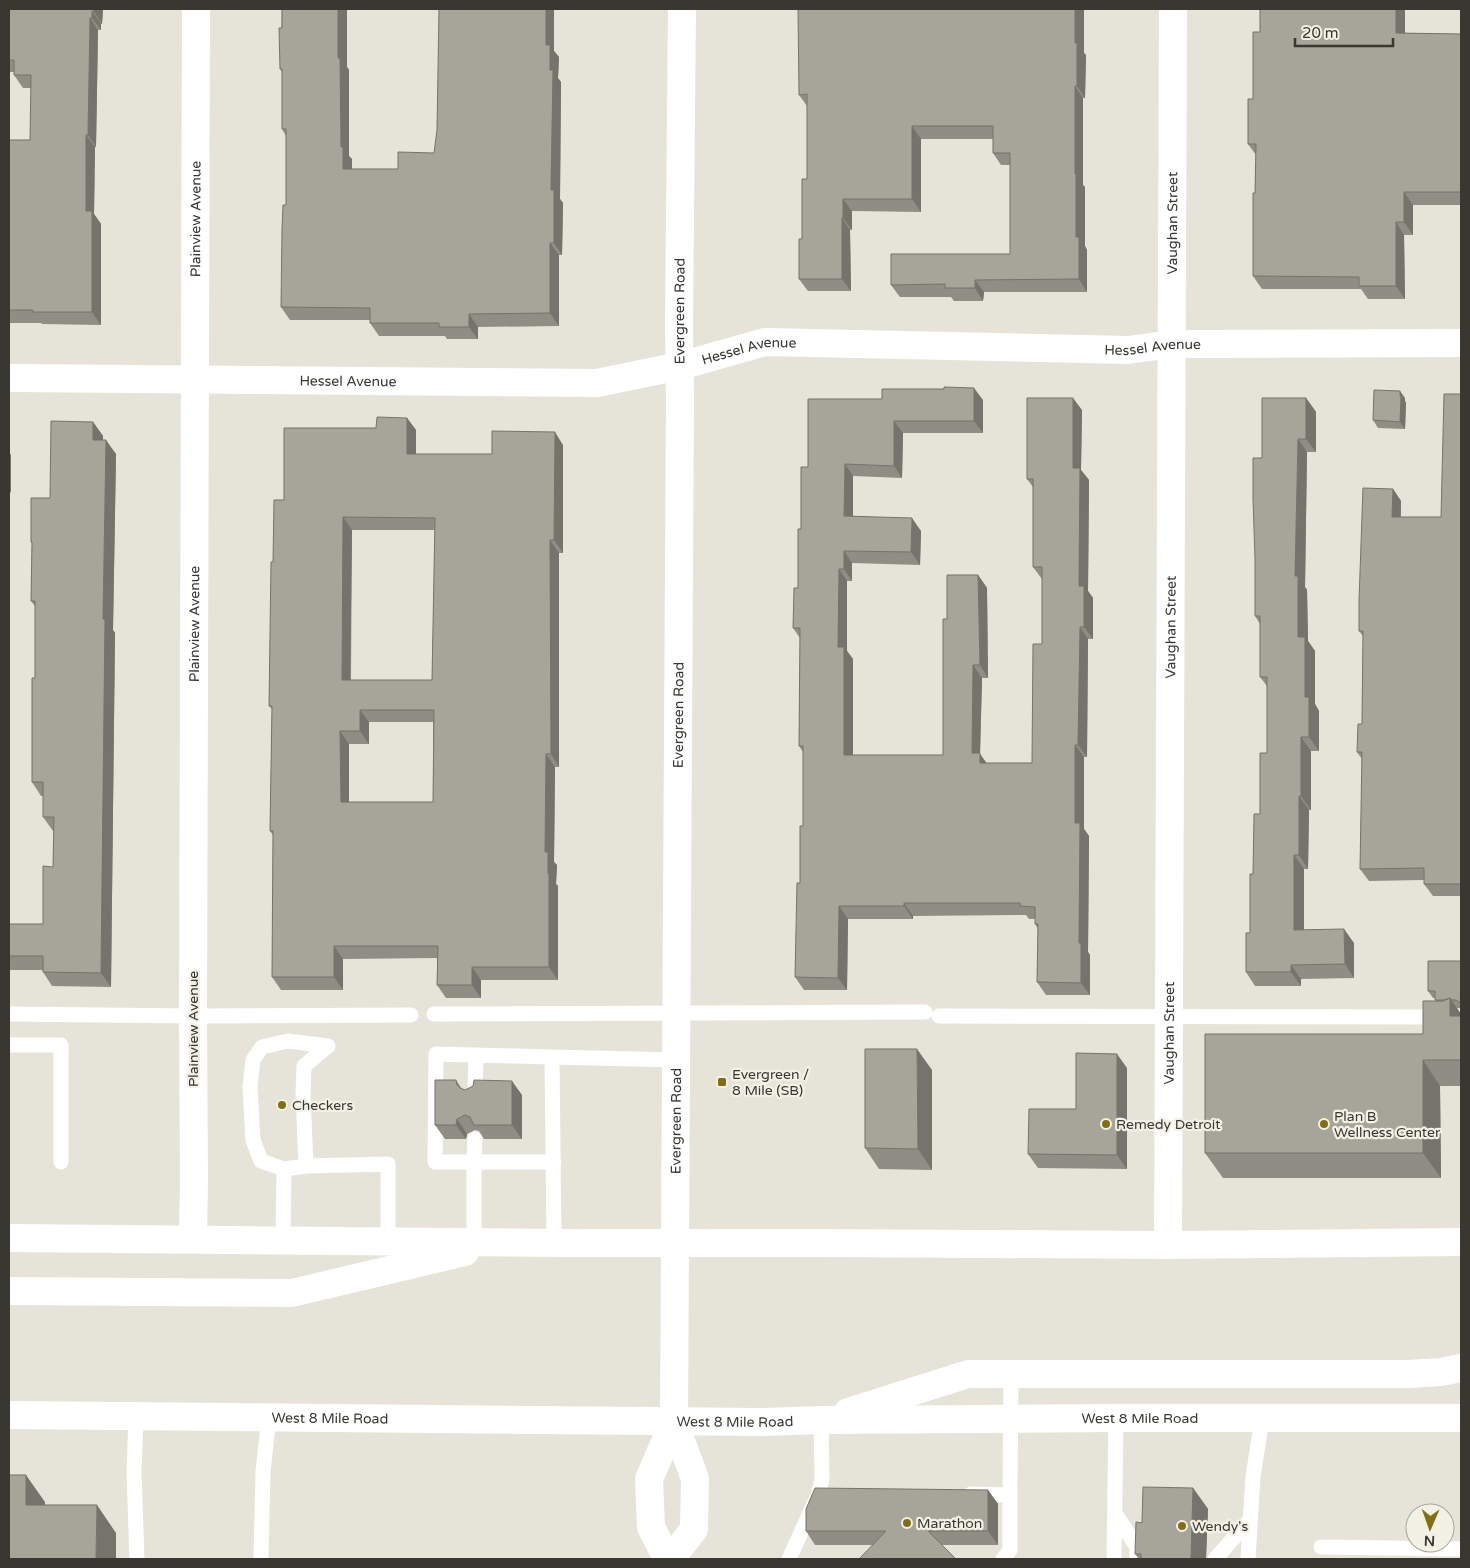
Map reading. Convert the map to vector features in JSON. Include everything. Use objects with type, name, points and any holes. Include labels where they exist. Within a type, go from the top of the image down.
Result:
[{"type":"main road","name":"Plainview Avenue","points":[[193,1240],[196,9]]},
{"type":"main road","name":"Evergreen Road","points":[[674,1421],[649,1479],[651,1528],[669,1559],[694,1529],[695,1479],[674,1421],[682,9]]},
{"type":"main road","name":"Vaughan Street","points":[[1168,1246],[1173,9]]},
{"type":"main road","name":"Hessel Avenue","points":[[9,378],[597,382],[680,366],[765,342],[1128,350],[1172,344],[1461,343]]},
{"type":"main road","points":[[9,1238],[1168,1246],[1461,1242]]},
{"type":"main road","points":[[9,1291],[292,1293],[508,1242]]},
{"type":"main road","points":[[820,1420],[968,1374],[1408,1374],[1441,1372],[1461,1368]]},
{"type":"main road","name":"West 8 Mile Road","points":[[9,1415],[764,1422],[1116,1418],[1461,1418]]},
{"type":"lane","points":[[9,1014],[193,1016],[411,1015]]},
{"type":"lane","points":[[434,1014],[1461,1017]]},
{"type":"lane","points":[[306,1166],[303,1095],[304,1066],[328,1046],[288,1041],[262,1047],[253,1060],[250,1087],[253,1140],[260,1161],[284,1169],[306,1166],[388,1164],[388,1242]]},
{"type":"lane","points":[[9,1045],[61,1044],[61,1162]]},
{"type":"lane","points":[[554,1162],[435,1162],[436,1054],[676,1060]]},
{"type":"lane","points":[[475,1095],[476,1055]]},
{"type":"lane","points":[[552,1057],[554,1243]]},
{"type":"lane","points":[[474,1242],[475,1139]]},
{"type":"lane","points":[[282,1240],[284,1169]]},
{"type":"lane","points":[[1003,1559],[1010,1550],[1011,1374]]},
{"type":"lane","points":[[136,1416],[134,1472],[137,1559]]},
{"type":"lane","points":[[261,1559],[262,1471],[269,1417]]},
{"type":"lane","points":[[1114,1559],[1116,1418]]},
{"type":"lane","points":[[1248,1559],[1253,1477],[1262,1419]]},
{"type":"lane","points":[[789,1559],[819,1493],[822,1478],[820,1420]]},
{"type":"lane","points":[[819,1493],[838,1494]]},
{"type":"lane","points":[[953,1494],[1010,1495]]},
{"type":"lane","points":[[1115,1513],[1136,1547],[1137,1559]]},
{"type":"lane","points":[[1215,1559],[1250,1520]]},
{"type":"lane","points":[[1321,1547],[1461,1549]]},
{"type":"building","points":[[9,9],[94,9],[94,12],[92,11],[92,18],[90,18],[88,135],[86,135],[86,211],[92,211],[92,312],[9,310],[9,140],[30,140],[31,75],[14,75],[14,60],[9,60]]},
{"type":"building","points":[[282,9],[338,9],[338,58],[340,58],[343,169],[398,169],[398,152],[434,153],[437,130],[439,9],[546,9],[546,45],[550,45],[550,70],[553,70],[551,190],[554,190],[554,243],[550,243],[550,313],[469,314],[469,327],[439,327],[439,323],[370,323],[370,308],[281,307],[283,205],[286,205],[286,129],[282,129],[282,69],[280,69],[279,28],[282,28]]},
{"type":"building","points":[[798,9],[1075,9],[1077,86],[1075,86],[1075,174],[1076,237],[1079,237],[1079,279],[975,280],[975,288],[945,288],[945,284],[891,285],[891,254],[1010,254],[1010,153],[993,153],[993,126],[912,126],[912,199],[843,199],[842,279],[799,279],[799,239],[802,239],[802,179],[807,179],[807,94],[799,95]]},
{"type":"building","points":[[1260,9],[1396,9],[1396,33],[1461,34],[1461,192],[1404,192],[1404,222],[1396,222],[1396,286],[1359,286],[1359,277],[1253,276],[1253,193],[1255,193],[1256,144],[1248,144],[1248,99],[1253,99],[1253,32],[1260,32]]},
{"type":"building","points":[[944,387],[974,388],[974,421],[894,421],[894,466],[845,464],[844,516],[912,518],[911,552],[844,551],[844,569],[839,569],[838,647],[844,647],[844,755],[943,755],[943,619],[947,619],[947,575],[978,575],[980,665],[973,665],[972,753],[980,753],[980,763],[1032,763],[1033,644],[1042,644],[1042,567],[1033,567],[1033,479],[1027,479],[1027,398],[1073,398],[1073,468],[1080,468],[1079,586],[1084,586],[1084,627],[1080,627],[1078,745],[1075,745],[1075,823],[1080,823],[1079,943],[1081,943],[1081,983],[1037,982],[1038,924],[1035,924],[1035,907],[1020,906],[1020,903],[904,903],[904,906],[839,906],[838,978],[795,977],[797,883],[800,883],[800,826],[803,826],[803,746],[799,746],[800,628],[793,628],[794,588],[798,588],[798,529],[801,529],[801,467],[808,467],[808,399],[882,399],[882,389],[944,389]]},
{"type":"building","points":[[1374,390],[1400,391],[1400,422],[1373,420]]},
{"type":"building","points":[[1444,394],[1461,394],[1461,884],[1424,884],[1424,868],[1360,869],[1362,752],[1357,752],[1358,724],[1362,724],[1363,631],[1359,631],[1359,601],[1363,488],[1393,489],[1392,517],[1441,517]]},
{"type":"building","points":[[1262,398],[1306,398],[1306,439],[1298,439],[1295,576],[1298,576],[1298,637],[1305,637],[1305,697],[1309,697],[1309,737],[1301,737],[1299,855],[1294,855],[1294,930],[1344,929],[1345,964],[1291,965],[1291,972],[1246,972],[1246,933],[1250,933],[1250,874],[1253,874],[1254,814],[1260,814],[1260,753],[1267,753],[1267,677],[1260,677],[1260,616],[1255,616],[1253,499],[1253,458],[1262,458]]},
{"type":"building","points":[[377,417],[407,418],[407,454],[492,454],[492,431],[555,432],[554,540],[550,540],[551,754],[546,754],[545,852],[548,852],[549,873],[549,967],[472,967],[472,985],[437,985],[438,946],[334,946],[334,977],[272,977],[273,831],[270,831],[272,706],[269,706],[271,562],[273,562],[274,500],[284,500],[284,428],[376,428]],"holes":[[[343,517],[435,518],[432,680],[342,680]],[[360,710],[434,710],[433,802],[341,802],[340,731],[360,731]]]},
{"type":"building","points":[[51,421],[93,422],[93,440],[106,440],[101,973],[43,972],[43,956],[9,956],[9,924],[43,924],[43,866],[53,867],[54,817],[43,817],[43,782],[32,782],[32,678],[35,678],[35,601],[31,601],[31,498],[50,498]]},
{"type":"building","points":[[1428,961],[1461,961],[1461,1003],[1450,998],[1435,1000],[1435,991],[1428,991]]},
{"type":"building","points":[[1450,998],[1450,1016],[1461,1016],[1461,1060],[1423,1060],[1423,1153],[1205,1153],[1205,1034],[1423,1034],[1423,1001],[1443,1001]]},
{"type":"building","points":[[865,1049],[917,1049],[918,1149],[865,1148]]},
{"type":"building","points":[[1076,1053],[1117,1054],[1117,1155],[1028,1154],[1029,1109],[1076,1109]]},
{"type":"building","points":[[435,1080],[456,1080],[457,1085],[465,1090],[473,1086],[474,1080],[512,1081],[512,1125],[474,1125],[470,1117],[465,1115],[457,1119],[456,1125],[435,1125]]},
{"type":"building","points":[[9,1475],[26,1475],[26,1505],[97,1505],[96,1559],[9,1559]]},
{"type":"building","points":[[1143,1487],[1193,1488],[1191,1559],[1141,1559],[1141,1554],[1135,1554],[1136,1522],[1142,1523]]},
{"type":"building","points":[[815,1488],[988,1490],[988,1531],[928,1531],[956,1559],[859,1559],[886,1531],[806,1531],[806,1509]]},
{"type":"place","name":"Evergreen / 8 Mile (SB)","points":[[722,1082]]},
{"type":"place","name":"Checkers","points":[[282,1105]]},
{"type":"place","name":"Remedy Detroit","points":[[1106,1124]]},
{"type":"place","name":"Plan B Wellness Center","points":[[1324,1124]]},
{"type":"place","name":"Marathon","points":[[907,1523]]},
{"type":"place","name":"Wendy's","points":[[1182,1526]]}]
